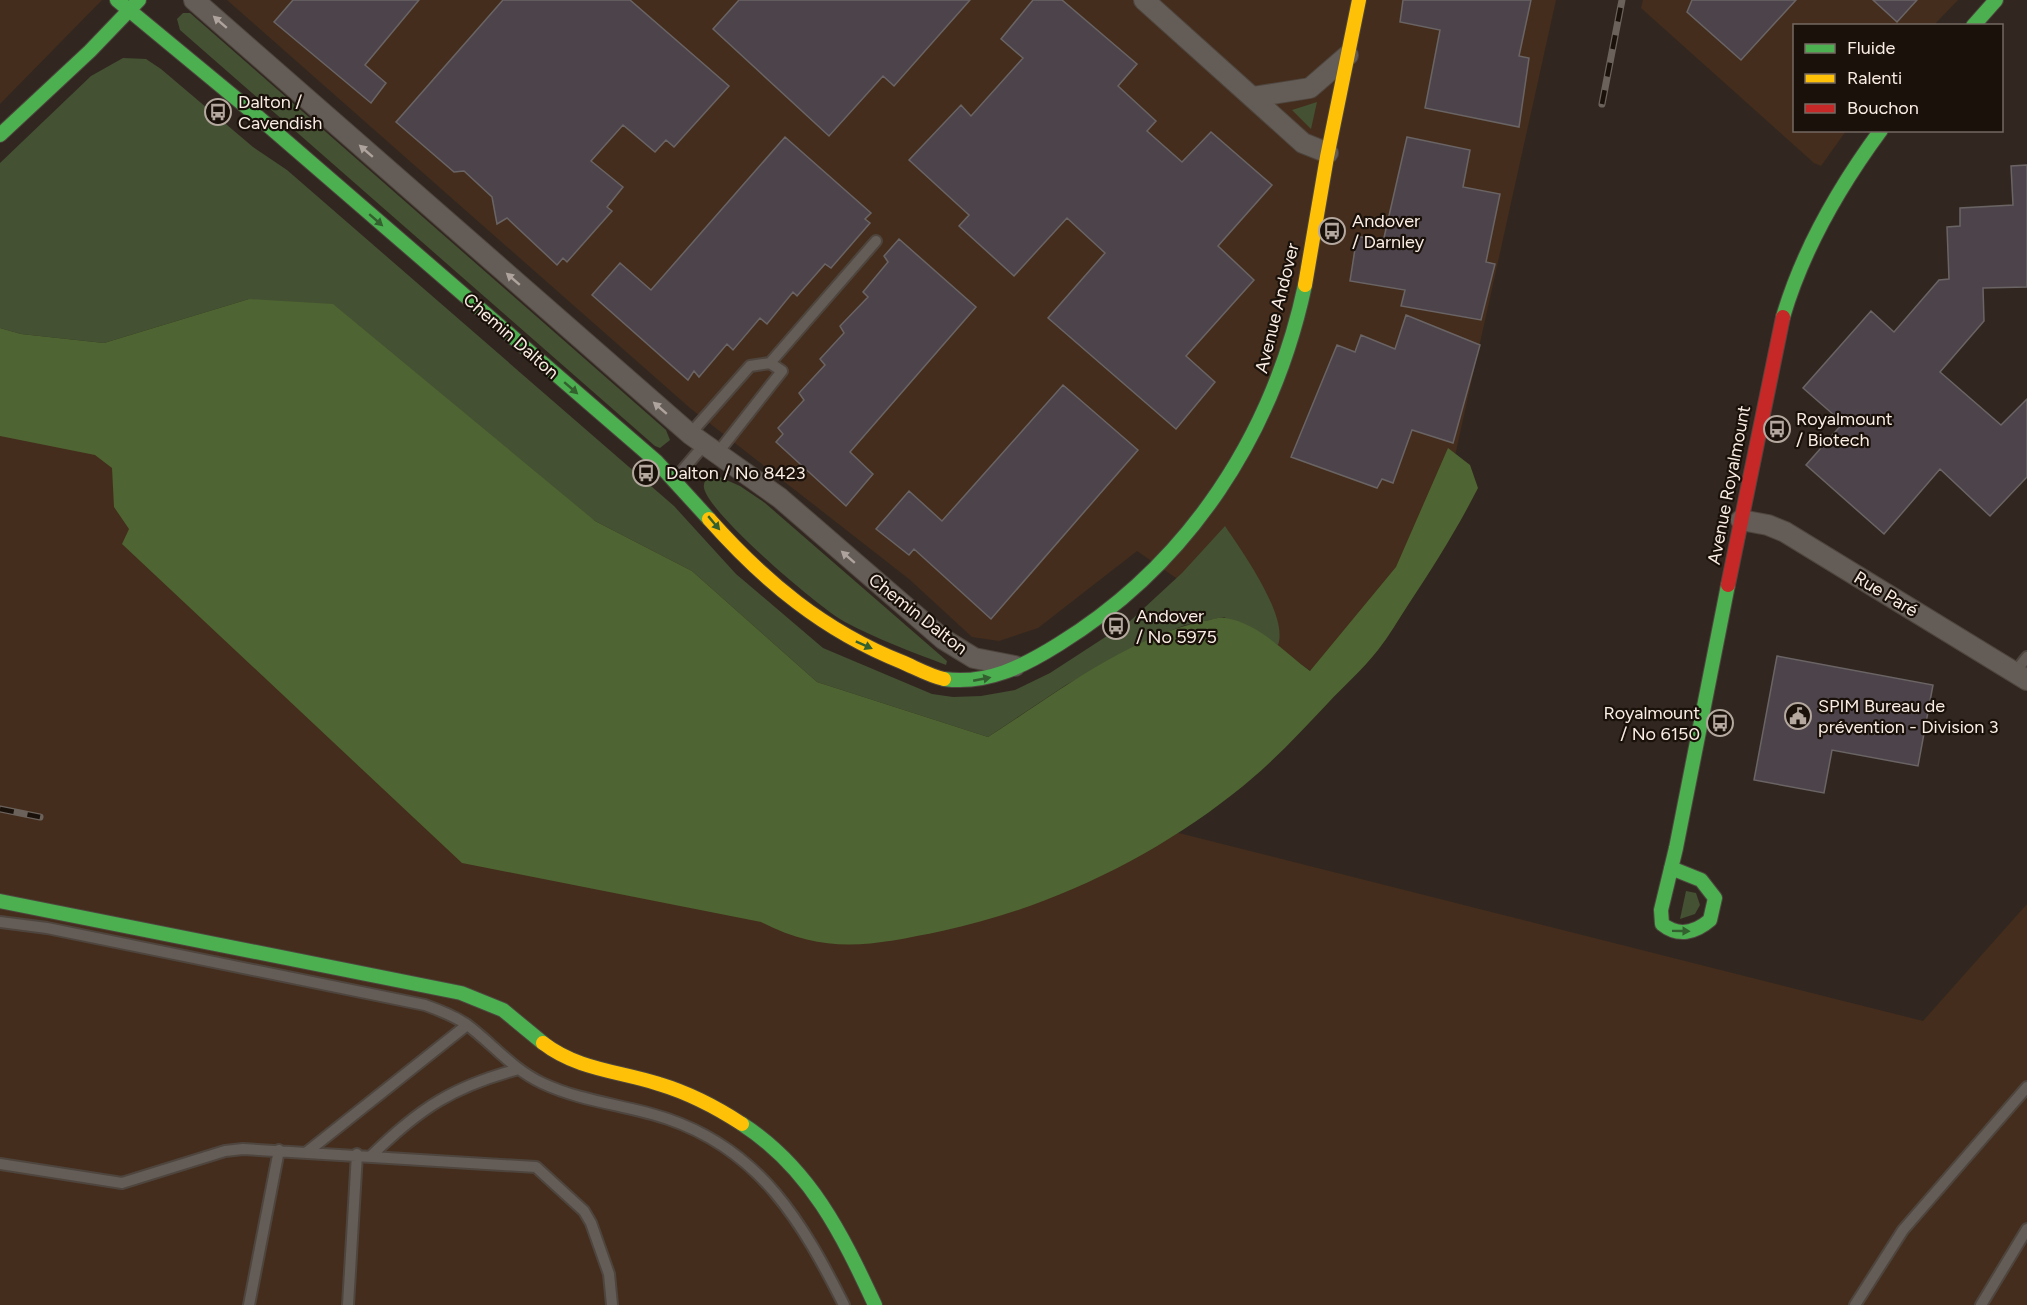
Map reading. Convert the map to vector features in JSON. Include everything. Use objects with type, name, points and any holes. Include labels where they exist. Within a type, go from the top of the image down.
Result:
[{"type":"street","name":"Chemin Dalton","points":[[117,0],[134,5],[258,117],[674,479],[735,547],[816,617],[850,639],[942,678],[976,680],[1021,666]]},
{"type":"street","name":"Chemin Dalton","points":[[194,0],[704,445],[780,498],[957,649],[982,661],[1021,666]]},
{"type":"street","points":[[1144,0],[1303,143],[1328,153]]},
{"type":"street","name":"Avenue Andover","points":[[1021,666],[1102,616],[1146,577],[1202,516],[1239,461],[1259,423],[1289,349],[1309,260],[1359,0]]},
{"type":"street","points":[[1975,24],[1996,0]]},
{"type":"street","points":[[0,135],[90,51],[134,5]]},
{"type":"street","points":[[1253,97],[1310,88],[1348,56]]},
{"type":"street","name":"Avenue Royalmount","points":[[1671,868],[1701,880],[1715,898],[1710,920],[1693,931],[1673,932],[1662,924],[1661,910],[1771,362],[1793,283],[1827,209],[1859,158],[1879,132]]},
{"type":"street","name":"Rue Paré","points":[[1741,520],[1768,525],[1785,532],[2023,670]]},
{"type":"street","points":[[0,901],[416,983],[467,996],[502,1009],[542,1044],[570,1060],[660,1084],[714,1107],[758,1136],[798,1169],[819,1197],[839,1230],[875,1305]]},
{"type":"lane","points":[[704,445],[750,366],[770,363],[876,241]]},
{"type":"lane","points":[[674,479],[704,445],[782,371],[770,363]]},
{"type":"lane","points":[[0,922],[58,930],[425,1005],[466,1025],[532,1078],[570,1094],[667,1118],[689,1127],[739,1157],[792,1210],[844,1305]]},
{"type":"lane","points":[[307,1152],[466,1025]]},
{"type":"lane","points":[[372,1155],[418,1113],[448,1095],[475,1082],[519,1069]]},
{"type":"lane","points":[[1855,1305],[1903,1230],[2027,1087]]},
{"type":"lane","points":[[0,1164],[122,1183],[234,1149],[357,1154],[536,1167],[584,1211],[591,1223],[609,1274],[612,1305]]},
{"type":"lane","points":[[249,1305],[279,1150]]},
{"type":"lane","points":[[348,1305],[357,1154]]},
{"type":"lane","points":[[1981,1305],[2027,1229]]},
{"type":"shaded area","points":[[0,0],[102,0],[0,104]]},
{"type":"shaded area","points":[[227,0],[1556,0],[1433,555],[1331,685],[1137,551],[1038,628],[999,641],[972,637],[909,579],[690,408]]},
{"type":"shaded area","points":[[1643,0],[1958,0],[1935,24],[1793,24],[1793,132],[1845,132],[1821,166],[1814,163],[1641,8]]},
{"type":"shaded area","points":[[0,429],[98,444],[1143,824],[1923,1021],[2027,904],[2027,1305],[0,1305]]},
{"type":"green space","points":[[183,13],[190,13],[666,430],[670,440],[660,448],[655,446],[180,30],[177,19]]},
{"type":"green space","points":[[123,58],[146,59],[161,69],[253,147],[287,170],[674,506],[736,574],[823,648],[932,694],[953,697],[981,696],[1015,690],[1050,673],[1130,621],[1182,573],[1225,526],[1252,567],[1270,601],[1280,633],[1278,645],[1224,617],[1185,625],[1150,639],[1066,685],[988,737],[817,682],[692,571],[595,521],[249,299],[104,343],[21,334],[0,328],[0,163],[91,76]]},
{"type":"green space","points":[[1317,102],[1311,129],[1292,110]]},
{"type":"green space","points":[[249,299],[333,304],[595,521],[692,571],[817,682],[988,737],[1065,686],[1119,654],[1175,629],[1215,618],[1238,621],[1261,632],[1310,671],[1396,567],[1448,448],[1470,465],[1478,488],[1436,562],[1390,634],[1372,657],[1270,762],[1246,784],[1201,818],[1131,861],[1095,879],[1020,910],[981,922],[894,940],[850,944],[807,940],[761,922],[462,863],[122,544],[129,529],[114,507],[112,468],[95,455],[0,436],[0,328],[21,334],[104,343]]},
{"type":"green space","points":[[715,475],[740,486],[765,503],[947,661],[946,665],[857,628],[813,599],[767,560],[710,501],[704,484],[709,476]]},
{"type":"green space","points":[[1686,891],[1696,893],[1700,905],[1695,914],[1680,919]]},
{"type":"building","points":[[293,0],[419,0],[365,65],[386,83],[371,103],[274,22]]},
{"type":"building","points":[[503,0],[630,0],[729,86],[674,147],[666,140],[655,152],[623,125],[591,161],[623,187],[607,207],[612,211],[567,262],[563,258],[557,265],[507,218],[497,224],[492,197],[464,171],[454,172],[396,122]]},
{"type":"building","points":[[739,0],[970,0],[894,86],[883,76],[829,136],[713,29]]},
{"type":"building","points":[[1033,0],[1062,0],[1137,64],[1118,86],[1156,121],[1147,131],[1182,162],[1211,132],[1272,185],[1218,246],[1254,280],[1186,356],[1215,382],[1176,429],[1048,318],[1105,253],[1067,218],[1014,276],[959,226],[969,215],[909,160],[961,105],[971,116],[1023,58],[1001,39]]},
{"type":"building","points":[[1403,0],[1531,0],[1519,56],[1529,58],[1519,127],[1425,108],[1440,30],[1400,22]]},
{"type":"building","points":[[1692,0],[1796,0],[1741,60],[1687,12]]},
{"type":"building","points":[[1873,0],[1917,0],[1897,22]]},
{"type":"building","points":[[785,137],[871,213],[865,219],[870,223],[831,268],[825,264],[797,296],[793,292],[767,324],[760,318],[733,350],[727,344],[699,377],[694,371],[688,380],[592,295],[620,263],[651,290]]},
{"type":"building","points":[[1407,137],[1470,150],[1463,187],[1500,194],[1486,262],[1495,264],[1481,320],[1401,306],[1405,290],[1350,281],[1357,236],[1383,242]]},
{"type":"building","points":[[2027,165],[2027,287],[1983,288],[1984,321],[1940,372],[2001,425],[2027,399],[2027,477],[1990,516],[1940,469],[1884,534],[1806,465],[1843,423],[1803,388],[1871,311],[1894,332],[1939,280],[1949,279],[1947,227],[1960,226],[1960,208],[2013,205],[2011,166]]},
{"type":"building","points":[[899,239],[976,307],[850,452],[873,474],[846,506],[776,442],[783,434],[778,428],[804,400],[799,393],[825,365],[820,359],[844,333],[840,326],[868,297],[863,292],[888,262],[884,256]]},
{"type":"building","points":[[1406,315],[1480,345],[1453,443],[1412,430],[1393,483],[1382,479],[1377,488],[1291,457],[1337,345],[1355,352],[1361,335],[1395,349]]},
{"type":"building","points":[[1063,385],[1138,450],[991,619],[914,549],[909,555],[876,529],[909,491],[942,521]]},
{"type":"building","points":[[1777,656],[1933,685],[1918,766],[1832,750],[1824,793],[1754,780]]},
{"type":"railway","points":[[1602,104],[1622,0]]},
{"type":"railway","points":[[0,809],[40,817]]},
{"type":"traffic: fast","points":[[117,0],[250,110],[656,461],[709,519]]},
{"type":"traffic: fast","points":[[0,135],[90,51],[139,0]]},
{"type":"traffic: fast","points":[[1975,24],[1996,0]]},
{"type":"traffic: fast","points":[[1783,317],[1801,267],[1824,219],[1880,132]]},
{"type":"traffic: fast","points":[[944,679],[960,680],[990,676],[1005,672],[1046,652],[1106,611],[1148,575],[1186,534],[1219,490],[1248,443],[1271,393],[1291,340],[1305,285]]},
{"type":"traffic: fast","points":[[1671,868],[1701,880],[1715,898],[1710,920],[1698,928],[1686,932],[1674,931],[1662,924],[1661,910],[1676,848],[1728,585]]},
{"type":"traffic: fast","points":[[0,901],[461,993],[503,1010],[543,1043]]},
{"type":"traffic: fast","points":[[742,1124],[766,1141],[787,1161],[822,1204],[850,1253],[875,1305]]},
{"type":"traffic: slow","points":[[1305,285],[1327,157],[1359,0]]},
{"type":"traffic: slow","points":[[709,519],[774,584],[821,620],[874,650],[944,679]]},
{"type":"traffic: slow","points":[[543,1043],[570,1059],[681,1092],[712,1106],[742,1124]]},
{"type":"traffic: jam","points":[[1728,585],[1783,317]]},
{"type":"place","name":"Dalton / Cavendish","points":[[218,112]]},
{"type":"place","name":"Andover / Darnley","points":[[1332,231]]},
{"type":"place","name":"Royalmount / Biotech","points":[[1777,429]]},
{"type":"place","name":"Dalton / No 8423","points":[[646,473]]},
{"type":"place","name":"Andover / No 5975","points":[[1116,626]]},
{"type":"place","name":"SPIM Bureau de prévention - Division 3","points":[[1798,716]]},
{"type":"place","name":"Royalmount / No 6150","points":[[1720,723]]}]
